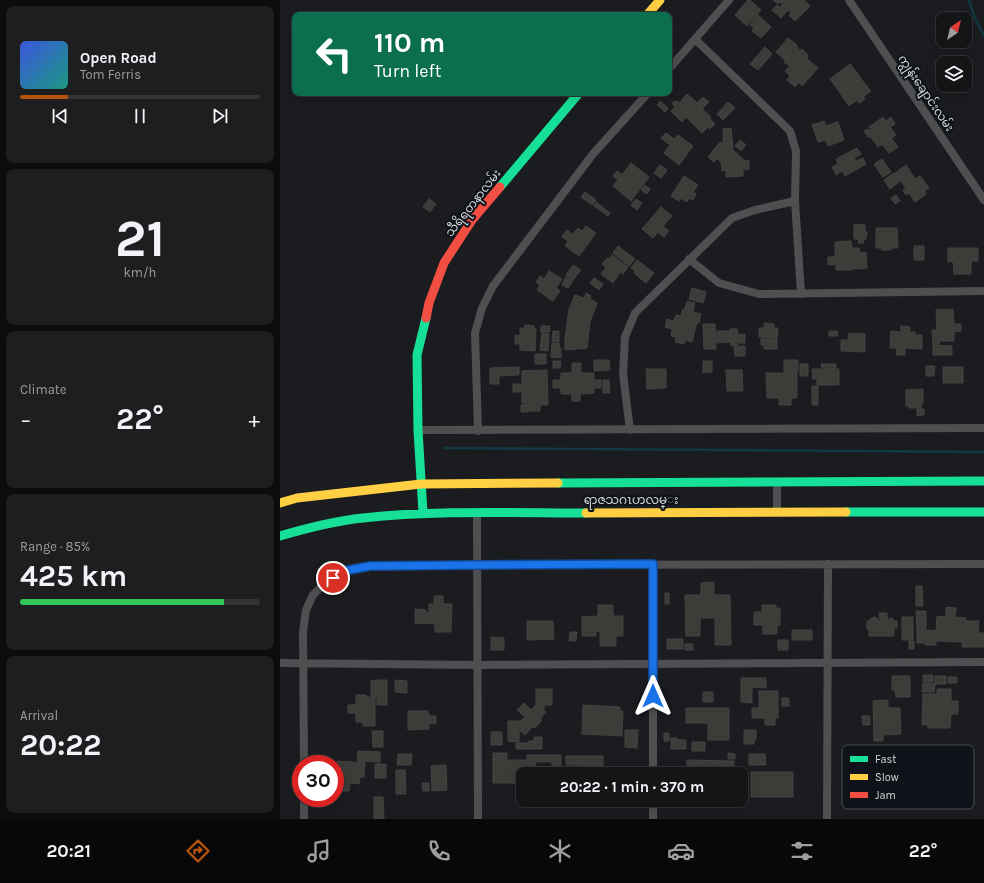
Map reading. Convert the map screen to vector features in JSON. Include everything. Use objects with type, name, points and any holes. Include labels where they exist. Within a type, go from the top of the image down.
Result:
[{"type":"main road","points":[[650,12],[660,0]]},
{"type":"main road","name":"သီရိရတနာလမ်း","points":[[423,513],[418,430],[417,355],[429,303],[444,263],[472,220],[576,96]]},
{"type":"main road","name":"ရာဇသဂၤဟလမ္း","points":[[280,503],[297,498],[421,484],[984,481]]},
{"type":"main road","name":"ရာဇသဂၤဟလမ္း","points":[[280,536],[305,529],[362,518],[423,513],[984,512]]},
{"type":"street","points":[[672,66],[729,0]]},
{"type":"street","name":"ကျွန်းချောင်းလမ်း","points":[[849,0],[984,200]]},
{"type":"street","points":[[695,39],[790,131],[796,151],[795,201],[801,294]]},
{"type":"street","points":[[478,431],[475,333],[482,308],[493,286],[593,154],[645,96]]},
{"type":"street","points":[[630,430],[623,374],[625,337],[635,313],[732,218],[755,210],[795,201]]},
{"type":"street","points":[[689,259],[719,283],[759,294],[984,291]]},
{"type":"street","points":[[418,430],[478,431],[984,428]]},
{"type":"street","points":[[777,482],[777,512]]},
{"type":"street","points":[[477,512],[478,819]]},
{"type":"street","points":[[653,564],[653,767]]},
{"type":"street","points":[[827,819],[828,564]]},
{"type":"street","points":[[304,755],[303,632],[306,610],[314,595],[323,585],[344,571],[370,566],[984,564]]},
{"type":"street","points":[[280,663],[478,665],[984,662]]},
{"type":"street","points":[[304,807],[304,819]]},
{"type":"street","points":[[653,807],[653,819]]},
{"type":"building","points":[[748,0],[750,0],[761,10],[747,26],[735,15]]},
{"type":"building","points":[[773,0],[804,0],[810,6],[795,21],[789,15],[791,12],[788,10],[781,18],[772,10],[777,5],[779,8],[783,4],[780,2],[778,4]]},
{"type":"building","points":[[758,15],[771,27],[761,38],[752,31],[754,28],[750,25]]},
{"type":"building","points":[[788,38],[797,45],[785,60],[776,52]]},
{"type":"building","points":[[765,47],[772,54],[758,70],[750,64]]},
{"type":"building","points":[[797,47],[800,51],[802,49],[808,55],[807,59],[818,68],[802,86],[799,82],[795,87],[787,80],[790,76],[785,71],[790,66],[784,62]]},
{"type":"building","points":[[850,64],[861,78],[841,94],[830,79]]},
{"type":"building","points":[[861,79],[871,91],[863,97],[865,99],[859,103],[857,100],[849,106],[841,95]]},
{"type":"building","points":[[687,94],[697,103],[703,97],[709,102],[702,109],[711,117],[709,118],[715,124],[710,129],[708,127],[702,133],[686,117],[682,122],[671,111],[675,107],[673,102],[677,101],[679,103]]},
{"type":"building","points":[[660,101],[668,108],[665,112],[657,105]]},
{"type":"building","points":[[728,102],[735,108],[723,120],[717,114]]},
{"type":"building","points":[[883,117],[886,121],[891,117],[895,124],[890,127],[896,135],[878,147],[870,136],[868,137],[864,131],[868,129],[869,131],[871,129],[869,127]]},
{"type":"building","points":[[824,121],[826,126],[838,122],[844,140],[828,146],[826,140],[818,142],[812,125]]},
{"type":"building","points":[[731,128],[733,150],[745,161],[749,160],[749,169],[743,170],[743,176],[726,177],[726,170],[722,171],[721,162],[717,158],[714,162],[708,157],[720,142],[723,144],[723,129]]},
{"type":"building","points":[[666,133],[674,139],[678,135],[693,146],[679,165],[664,153],[670,145],[661,138]]},
{"type":"building","points":[[891,138],[898,147],[889,153],[882,144]]},
{"type":"building","points":[[740,140],[746,145],[741,151],[735,146]]},
{"type":"building","points":[[857,148],[861,154],[854,158],[856,161],[863,158],[866,164],[845,176],[842,171],[836,175],[832,167],[838,164],[836,159]]},
{"type":"building","points":[[882,159],[891,172],[883,177],[874,164]]},
{"type":"building","points":[[631,163],[649,177],[631,201],[613,186],[618,180],[613,176],[617,171],[622,175]]},
{"type":"building","points":[[660,165],[667,170],[661,178],[654,173]]},
{"type":"building","points":[[906,165],[915,179],[920,176],[929,188],[924,191],[926,194],[915,202],[909,193],[906,195],[903,190],[906,188],[895,173]]},
{"type":"building","points":[[894,173],[900,181],[890,189],[884,180]]},
{"type":"building","points":[[684,176],[698,185],[693,192],[696,194],[693,200],[689,198],[687,202],[681,198],[679,201],[671,196]]},
{"type":"building","points":[[645,185],[650,189],[647,194],[641,190]]},
{"type":"building","points":[[585,192],[596,200],[592,205],[581,197]]},
{"type":"building","points":[[896,195],[900,201],[895,204],[891,198]]},
{"type":"building","points":[[429,199],[436,204],[430,212],[423,207]]},
{"type":"building","points":[[636,199],[642,203],[637,210],[631,205]]},
{"type":"building","points":[[596,202],[610,213],[608,216],[594,206]]},
{"type":"building","points":[[661,207],[672,216],[663,226],[669,231],[664,237],[658,232],[653,238],[642,229]]},
{"type":"building","points":[[854,224],[865,225],[865,232],[867,232],[866,239],[864,239],[863,243],[858,243],[859,239],[854,239]]},
{"type":"building","points":[[586,226],[596,233],[579,256],[565,246],[568,241],[562,237],[567,230],[573,234],[578,228],[582,231]]},
{"type":"building","points":[[876,228],[897,228],[898,248],[882,250],[882,248],[876,248]]},
{"type":"building","points":[[851,241],[852,248],[859,248],[860,262],[852,262],[853,270],[836,270],[836,264],[828,265],[828,257],[835,257],[835,242]]},
{"type":"building","points":[[618,246],[635,259],[629,266],[613,253]]},
{"type":"building","points":[[914,246],[924,246],[924,260],[914,260]]},
{"type":"building","points":[[948,248],[978,248],[978,261],[971,261],[971,274],[954,274],[953,261],[948,262]]},
{"type":"building","points":[[866,252],[867,268],[854,269],[854,262],[861,262],[860,253]]},
{"type":"building","points":[[612,255],[628,267],[623,274],[620,272],[613,283],[601,274],[606,267],[602,264]]},
{"type":"building","points":[[637,260],[654,273],[646,283],[634,273],[635,271],[631,268]]},
{"type":"building","points":[[573,265],[581,270],[573,280],[566,275]]},
{"type":"building","points":[[549,271],[562,279],[556,288],[560,291],[553,301],[537,290],[540,285],[536,282],[540,276],[544,279]]},
{"type":"building","points":[[566,277],[573,281],[568,288],[562,285]]},
{"type":"building","points":[[594,278],[603,284],[599,290],[590,283]]},
{"type":"building","points":[[692,288],[706,292],[703,303],[689,299]]},
{"type":"building","points":[[586,293],[591,296],[590,299],[597,303],[590,322],[587,348],[565,350],[569,309],[575,295],[584,298]]},
{"type":"building","points":[[687,301],[695,303],[693,311],[685,309]]},
{"type":"building","points":[[683,309],[701,314],[699,323],[697,322],[692,342],[685,340],[684,344],[675,342],[676,337],[671,336],[672,329],[665,327],[667,319],[674,321],[676,315],[681,316]]},
{"type":"building","points":[[953,309],[954,324],[961,324],[961,331],[954,332],[954,341],[939,341],[939,344],[933,344],[932,330],[937,330],[936,310]]},
{"type":"building","points":[[764,323],[774,324],[774,328],[778,328],[777,338],[759,337],[759,328],[764,328]]},
{"type":"building","points":[[703,324],[715,324],[716,349],[704,349]]},
{"type":"building","points":[[525,325],[534,326],[534,329],[536,329],[535,351],[520,350],[520,344],[515,344],[515,335],[520,336],[520,328],[525,328]]},
{"type":"building","points":[[541,326],[550,326],[549,332],[541,332]]},
{"type":"building","points":[[901,326],[910,327],[909,332],[915,332],[915,335],[922,335],[922,349],[905,348],[905,355],[896,355],[897,348],[890,348],[891,331],[901,332]]},
{"type":"building","points":[[730,329],[737,329],[738,335],[745,334],[745,343],[738,343],[738,345],[731,346]]},
{"type":"building","points":[[553,331],[559,331],[559,342],[552,341]]},
{"type":"building","points":[[717,331],[730,331],[730,342],[717,343]]},
{"type":"building","points":[[829,331],[837,331],[838,336],[829,336]]},
{"type":"building","points":[[542,333],[549,334],[548,351],[540,350]]},
{"type":"building","points":[[849,333],[865,334],[865,352],[841,351],[841,340],[848,340]]},
{"type":"building","points":[[761,339],[777,339],[777,349],[764,349],[764,345],[761,345]]},
{"type":"building","points":[[552,343],[559,343],[559,348],[561,348],[561,358],[551,357]]},
{"type":"building","points":[[933,345],[952,346],[952,355],[933,355]]},
{"type":"building","points":[[745,346],[745,356],[735,356],[734,347]]},
{"type":"building","points":[[535,354],[546,354],[546,364],[535,364]]},
{"type":"building","points":[[594,360],[609,360],[610,370],[594,371]]},
{"type":"building","points":[[784,360],[798,360],[798,372],[784,372]]},
{"type":"building","points":[[553,361],[561,361],[560,368],[553,368]]},
{"type":"building","points":[[703,361],[712,361],[712,372],[703,373]]},
{"type":"building","points":[[572,363],[581,363],[581,373],[594,373],[594,380],[601,380],[601,388],[594,388],[594,393],[580,394],[580,401],[572,401],[572,394],[561,394],[561,388],[553,388],[553,380],[561,380],[561,373],[572,373]]},
{"type":"building","points":[[800,364],[808,364],[808,376],[800,376]]},
{"type":"building","points":[[821,364],[836,364],[836,369],[839,369],[839,385],[817,385],[817,379],[813,379],[812,369],[822,369]]},
{"type":"building","points":[[926,366],[935,366],[934,376],[926,376]]},
{"type":"building","points":[[519,367],[519,375],[499,376],[499,384],[490,384],[490,368]]},
{"type":"building","points":[[943,367],[963,367],[963,383],[943,383]]},
{"type":"building","points":[[646,369],[666,369],[666,388],[647,389]]},
{"type":"building","points":[[547,370],[548,405],[540,405],[540,411],[530,411],[530,403],[522,403],[522,392],[513,392],[513,384],[522,384],[522,371]]},
{"type":"building","points":[[726,370],[742,370],[743,391],[727,391]]},
{"type":"building","points":[[766,373],[797,373],[797,398],[791,398],[791,405],[779,405],[779,398],[767,398]]},
{"type":"building","points":[[603,380],[609,380],[610,393],[603,393]]},
{"type":"building","points":[[812,386],[818,386],[818,405],[812,405]]},
{"type":"building","points":[[923,389],[923,404],[921,404],[921,408],[909,408],[909,406],[906,406],[906,390]]},
{"type":"building","points":[[529,404],[529,412],[521,412],[521,405]]},
{"type":"building","points":[[917,409],[924,409],[924,415],[917,416]]},
{"type":"building","points":[[714,582],[714,595],[730,595],[731,645],[715,645],[715,618],[700,618],[700,636],[686,636],[685,595],[701,595],[701,583]]},
{"type":"building","points":[[916,586],[922,586],[923,606],[916,606]]},
{"type":"building","points":[[665,593],[669,593],[669,604],[665,604]]},
{"type":"building","points":[[434,596],[443,596],[443,604],[452,604],[451,632],[435,632],[435,624],[415,623],[415,609],[426,610],[426,613],[429,613],[429,604],[434,604]]},
{"type":"building","points":[[598,605],[613,605],[613,616],[623,616],[623,636],[616,636],[616,646],[600,646],[600,631],[596,631],[596,636],[582,636],[582,617],[598,616]]},
{"type":"building","points":[[762,605],[776,605],[776,608],[780,608],[780,625],[777,625],[777,634],[763,634],[763,625],[754,625],[754,612],[762,612]]},
{"type":"building","points":[[946,607],[956,608],[955,617],[966,618],[966,621],[979,621],[978,633],[984,633],[984,647],[962,647],[962,642],[936,641],[936,645],[925,645],[925,630],[936,631],[937,616],[946,617]]},
{"type":"building","points":[[916,611],[926,611],[926,629],[917,629]]},
{"type":"building","points":[[879,613],[887,613],[887,620],[892,618],[894,621],[897,621],[897,628],[894,628],[894,636],[869,636],[867,621],[875,617],[878,619],[878,622],[880,621]]},
{"type":"building","points":[[902,617],[913,617],[913,640],[902,640]]},
{"type":"building","points":[[527,621],[553,621],[554,639],[527,640]]},
{"type":"building","points":[[792,630],[812,630],[812,640],[792,640]]},
{"type":"building","points":[[917,630],[924,630],[924,643],[917,643]]},
{"type":"building","points":[[570,632],[577,632],[576,641],[569,641]]},
{"type":"building","points":[[491,637],[504,638],[504,650],[491,650]]},
{"type":"building","points":[[667,639],[683,639],[683,649],[667,649]]},
{"type":"building","points":[[778,640],[788,640],[788,650],[778,650]]},
{"type":"building","points":[[909,641],[914,641],[914,649],[909,649]]},
{"type":"building","points":[[685,644],[693,644],[693,650],[685,650]]},
{"type":"building","points":[[923,675],[933,675],[933,682],[923,682]]},
{"type":"building","points":[[892,676],[910,676],[910,697],[896,697],[895,690],[892,690]]},
{"type":"building","points":[[935,676],[946,676],[946,684],[935,684]]},
{"type":"building","points":[[948,677],[957,677],[957,683],[948,683]]},
{"type":"building","points":[[741,678],[766,678],[766,688],[752,687],[752,703],[741,702]]},
{"type":"building","points":[[376,680],[376,697],[371,697],[371,681]]},
{"type":"building","points":[[377,680],[387,680],[387,705],[377,705]]},
{"type":"building","points":[[395,680],[407,681],[407,693],[395,692]]},
{"type":"building","points":[[923,683],[935,684],[934,692],[922,692]]},
{"type":"building","points":[[536,689],[552,689],[552,705],[544,705],[544,710],[546,712],[540,719],[542,720],[535,728],[533,726],[525,735],[519,730],[519,742],[508,741],[508,721],[519,721],[519,723],[525,717],[517,710],[524,703],[531,710],[536,705]]},
{"type":"building","points":[[937,689],[951,689],[951,701],[958,701],[958,714],[951,714],[950,728],[928,728],[928,725],[922,725],[923,694],[937,694]]},
{"type":"building","points":[[759,691],[778,691],[778,718],[775,718],[775,725],[765,725],[765,718],[752,718],[752,708],[759,708]]},
{"type":"building","points":[[703,692],[713,692],[713,702],[703,702]]},
{"type":"building","points":[[356,695],[375,697],[375,726],[363,726],[363,722],[356,722],[356,713],[348,713],[348,705],[356,705]]},
{"type":"building","points":[[782,698],[789,698],[789,706],[782,706]]},
{"type":"building","points":[[888,700],[888,708],[900,708],[901,734],[883,735],[883,741],[874,741],[873,701]]},
{"type":"building","points":[[583,705],[620,707],[620,711],[623,711],[622,736],[582,734]]},
{"type":"building","points":[[686,708],[729,708],[729,740],[708,740],[708,723],[686,723]]},
{"type":"building","points":[[408,711],[428,711],[429,716],[436,716],[436,723],[429,724],[429,729],[408,730]]},
{"type":"building","points":[[862,716],[870,716],[870,725],[863,725]]},
{"type":"building","points":[[625,730],[638,730],[637,748],[625,747]]},
{"type":"building","points":[[744,730],[756,730],[756,739],[754,739],[754,744],[744,744]]},
{"type":"building","points":[[372,731],[383,731],[383,747],[373,747]]},
{"type":"building","points":[[491,732],[502,732],[502,745],[491,745]]},
{"type":"building","points":[[664,733],[669,733],[669,741],[664,741]]},
{"type":"building","points":[[534,737],[542,737],[542,749],[516,749],[516,743],[529,743],[529,741],[534,741]]},
{"type":"building","points":[[671,738],[686,740],[686,749],[671,749]]},
{"type":"building","points":[[692,742],[705,742],[705,751],[692,751]]},
{"type":"building","points":[[358,751],[380,752],[380,762],[357,761]]},
{"type":"building","points":[[493,753],[507,753],[507,759],[493,760]]},
{"type":"building","points":[[728,753],[735,754],[735,759],[728,759]]},
{"type":"building","points":[[398,754],[412,754],[411,765],[397,765]]},
{"type":"building","points":[[749,754],[765,754],[766,765],[749,765]]},
{"type":"building","points":[[527,755],[561,755],[561,767],[552,767],[552,762],[535,762],[535,767],[516,767],[516,783],[493,783],[493,760],[527,760]]},
{"type":"building","points":[[566,756],[603,756],[603,767],[566,765]]},
{"type":"building","points":[[687,760],[734,761],[734,767],[687,767]]},
{"type":"building","points":[[344,762],[365,763],[364,777],[360,777],[359,784],[350,783],[349,791],[344,791]]},
{"type":"building","points":[[375,764],[386,764],[386,778],[375,778]]},
{"type":"building","points":[[446,765],[447,790],[432,791],[431,766]]},
{"type":"building","points":[[396,770],[405,770],[406,794],[396,794]]},
{"type":"building","points":[[751,772],[793,772],[793,797],[751,797]]},
{"type":"building","points":[[422,783],[429,783],[429,791],[423,791]]},
{"type":"building","points":[[374,797],[383,797],[384,819],[374,819]]},
{"type":"waterway","points":[[969,0],[974,16],[984,36]]},
{"type":"waterway","points":[[444,448],[984,452]]},
{"type":"traffic: fast","points":[[500,187],[576,96]]},
{"type":"traffic: fast","points":[[423,513],[418,430],[417,355],[426,318]]},
{"type":"traffic: fast","points":[[558,483],[984,481]]},
{"type":"traffic: fast","points":[[280,536],[342,521],[391,515],[474,512],[586,513]]},
{"type":"traffic: fast","points":[[846,512],[984,512]]},
{"type":"traffic: slow","points":[[650,12],[660,0]]},
{"type":"traffic: slow","points":[[280,503],[297,498],[421,484],[558,483]]},
{"type":"traffic: slow","points":[[586,513],[846,512]]},
{"type":"traffic: jam","points":[[426,318],[429,303],[444,263],[472,220],[500,187]]},
{"type":"route","points":[[333,578],[344,571],[370,566],[653,564],[653,696]]}]
